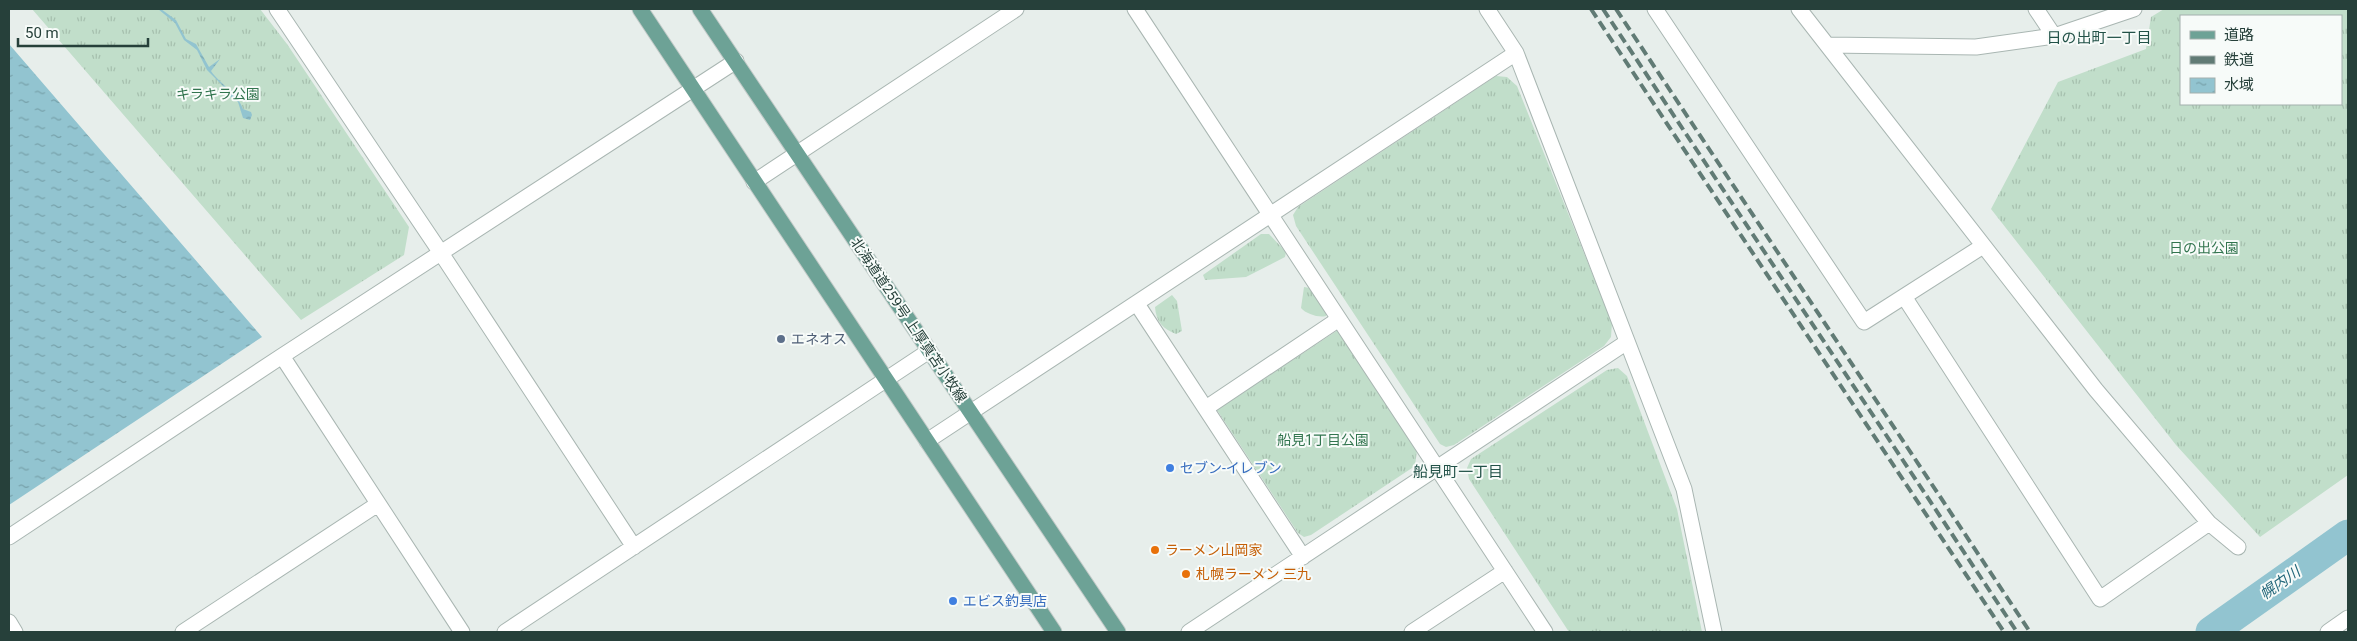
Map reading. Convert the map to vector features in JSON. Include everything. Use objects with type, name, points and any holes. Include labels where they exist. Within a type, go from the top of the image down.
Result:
[{"type":"main road","points":[[640,9],[1054,632]]},
{"type":"main road","name":"北海道道259号 上厚真苫小牧線","points":[[700,9],[1118,632]]},
{"type":"street","points":[[277,9],[441,253],[634,547]]},
{"type":"street","points":[[754,182],[1016,9]]},
{"type":"street","points":[[1135,9],[1546,632]]},
{"type":"street","points":[[1487,9],[1516,53],[1684,489],[1714,632]]},
{"type":"street","points":[[1799,9],[2096,390],[2209,523],[2238,547]]},
{"type":"street","points":[[2036,9],[2054,36]]},
{"type":"street","points":[[1828,45],[1976,47],[2054,36],[2134,9]]},
{"type":"street","points":[[1658,10],[1864,322],[1905,298],[1983,246]]},
{"type":"street","points":[[927,441],[1516,53]]},
{"type":"street","points":[[9,537],[282,356],[736,61]]},
{"type":"street","points":[[1905,298],[2100,599],[2209,523]]},
{"type":"street","points":[[1137,304],[1303,557]]},
{"type":"street","points":[[1206,408],[1339,319]]},
{"type":"street","points":[[1190,632],[1627,342]]},
{"type":"street","points":[[505,632],[929,351]]},
{"type":"street","points":[[282,356],[462,632]]},
{"type":"street","points":[[182,632],[378,504]]},
{"type":"street","points":[[1412,632],[1505,571]]},
{"type":"street","points":[[2328,632],[2348,618]]},
{"type":"street","points":[[9,622],[16,632]]},
{"type":"green space","name":"キラキラ公園","points":[[32,9],[260,9],[287,44],[409,227],[404,255],[301,320]]},
{"type":"green space","name":"日の出公園","points":[[2164,9],[2348,9],[2348,475],[2260,537],[2176,445],[1991,209],[2058,82],[2146,49],[2151,17]]},
{"type":"green space","points":[[1496,76],[1507,77],[1517,86],[1612,323],[1611,337],[1604,346],[1454,445],[1446,447],[1440,444],[1296,226],[1293,215],[1298,207]]},
{"type":"green space","points":[[1261,234],[1269,234],[1286,252],[1285,257],[1246,277],[1205,280],[1203,275]]},
{"type":"green space","points":[[1304,287],[1310,288],[1326,310],[1326,316],[1313,315],[1301,308]]},
{"type":"green space","points":[[1172,295],[1177,301],[1182,331],[1176,334],[1167,330],[1161,324],[1155,307]]},
{"type":"green space","name":"船見1丁目公園","points":[[1338,330],[1417,450],[1415,466],[1311,535],[1304,537],[1298,533],[1217,410]]},
{"type":"green space","points":[[1618,368],[1627,376],[1677,509],[1702,632],[1569,632],[1469,479],[1467,468],[1471,459],[1607,370]]},
{"type":"water","points":[[158,9],[161,9],[176,20],[186,39],[196,44],[209,67],[220,59],[211,71],[233,94],[243,109],[251,112],[250,120],[243,118],[238,102],[229,96],[223,86],[207,70],[197,50],[184,40],[175,23]]},
{"type":"water","points":[[9,44],[262,337],[9,505]]},
{"type":"waterway","name":"幌内川","points":[[2211,632],[2348,535]]},
{"type":"railway","points":[[1591,9],[2004,632]]},
{"type":"railway","points":[[1603,9],[2017,632]]},
{"type":"railway","points":[[1616,9],[2030,632]]},
{"type":"place","name":"エネオス","points":[[781,339]]},
{"type":"place","name":"セブン-イレブン","points":[[1170,468]]},
{"type":"place","name":"ラーメン山岡家","points":[[1155,550]]},
{"type":"place","name":"札幌ラーメン 三九","points":[[1186,574]]},
{"type":"place","name":"エビス釣具店","points":[[953,601]]},
{"type":"district","name":"日の出町一丁目","points":[[2099,38]]},
{"type":"district","name":"船見町一丁目","points":[[1458,472]]}]
